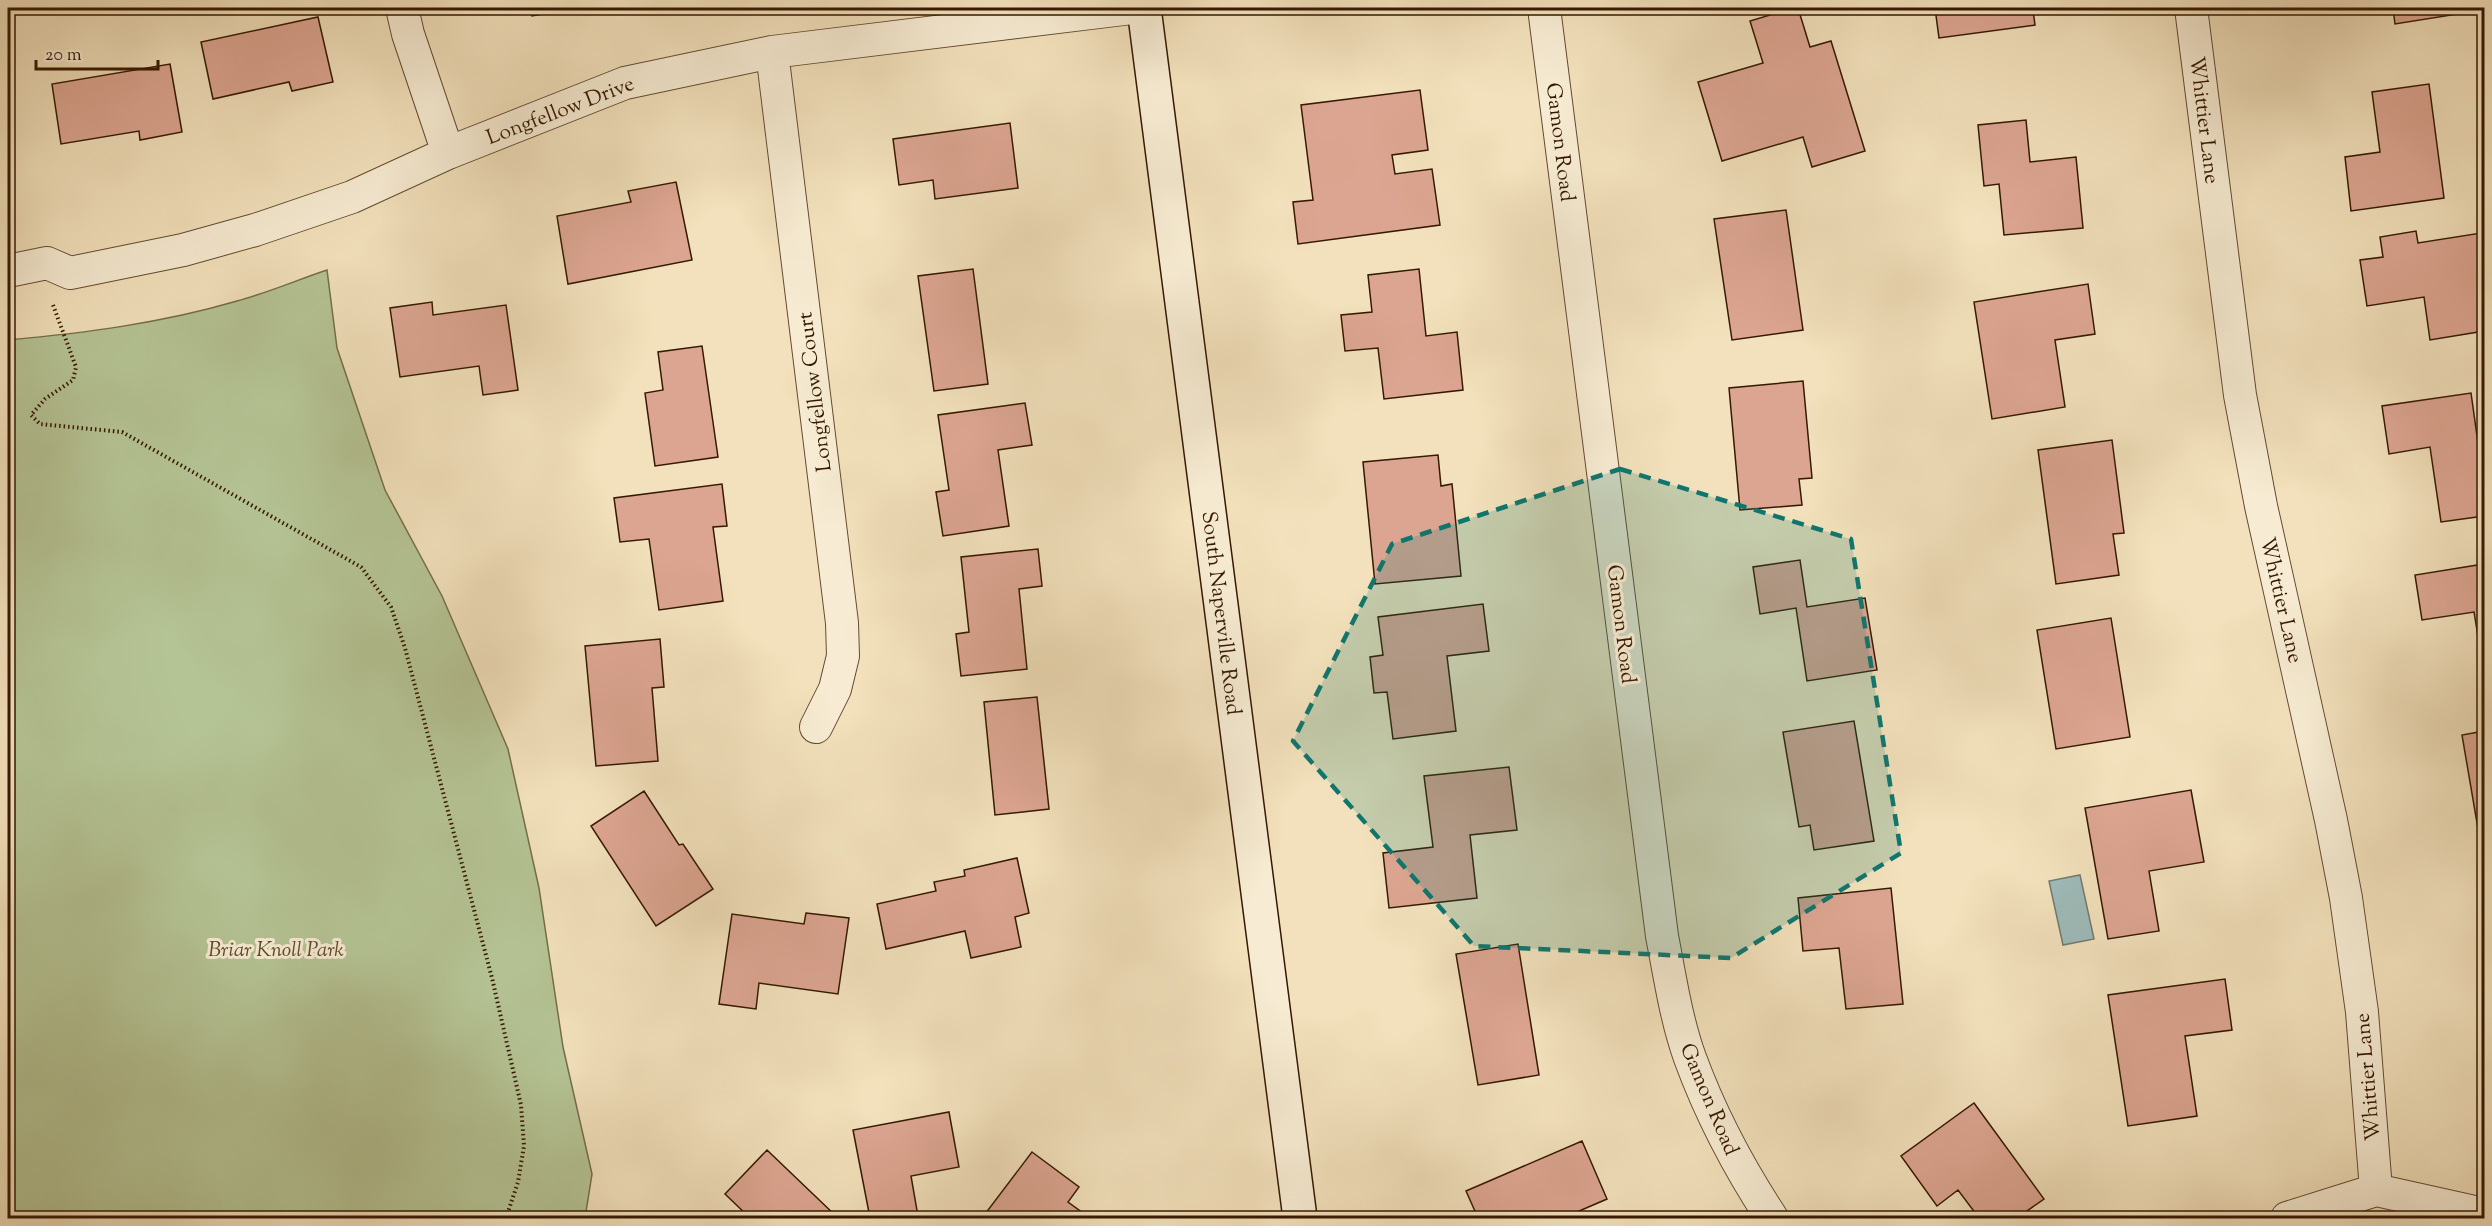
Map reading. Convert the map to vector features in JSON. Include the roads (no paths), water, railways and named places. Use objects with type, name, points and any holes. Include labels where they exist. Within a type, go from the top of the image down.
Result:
[{"type":"main road","name":"South Naperville Road","points":[[1144,8],[1300,1218]]},
{"type":"street","points":[[402,8],[408,34],[448,153]]},
{"type":"street","name":"Longfellow Drive","points":[[8,271],[47,263],[70,273],[214,242],[351,197],[448,153],[625,83],[772,52],[1132,8]]},
{"type":"street","name":"Gamon Road","points":[[1544,8],[1662,936],[1677,1014],[1690,1058],[1727,1144],[1772,1218]]},
{"type":"street","name":"Whittier Lane","points":[[2191,8],[2240,395],[2261,506],[2346,898],[2362,1012],[2376,1190]]},
{"type":"street","name":"Longfellow Court","points":[[772,52],[842,622],[843,656],[836,689],[816,726]]},
{"type":"street","points":[[2287,1218],[2376,1190],[2484,1214]]},
{"type":"water","points":[[2080,875],[2094,939],[2063,945],[2049,881]]},
{"type":"park label","name":"Briar Knoll Park","points":[[276,949]]}]
